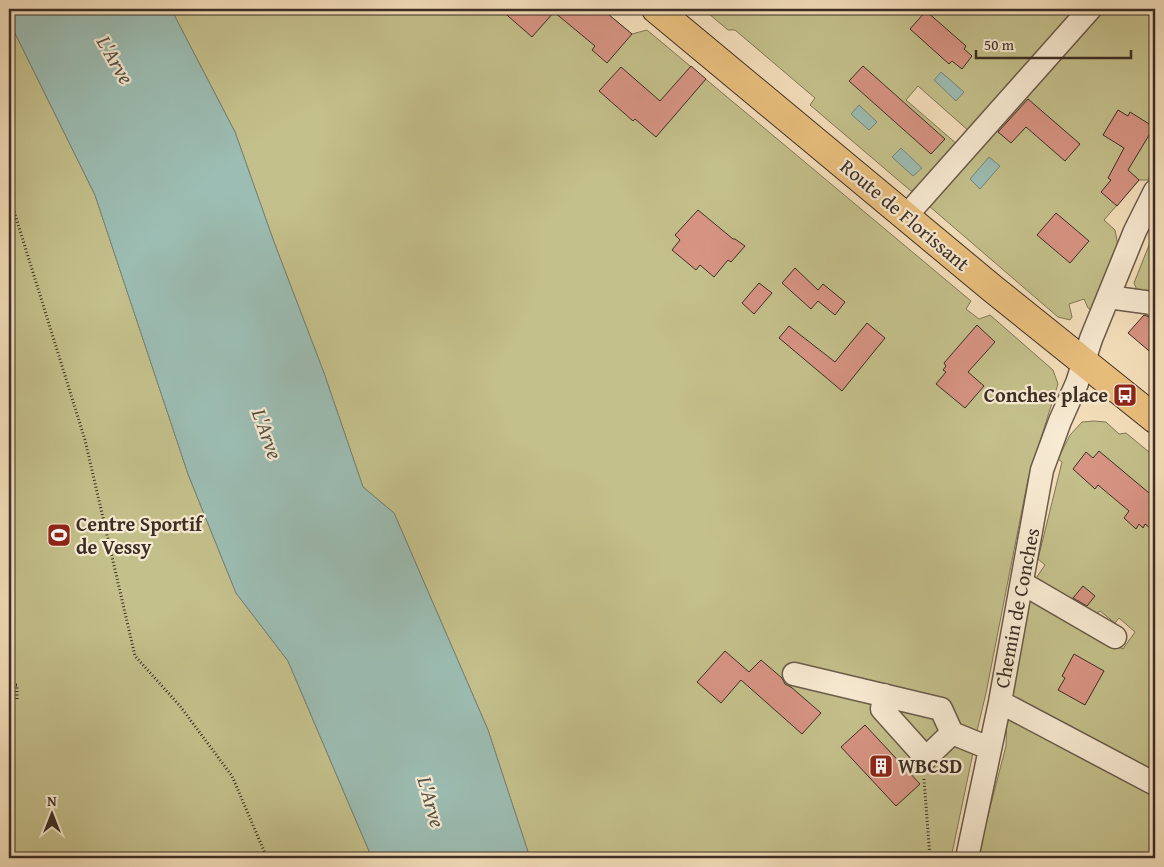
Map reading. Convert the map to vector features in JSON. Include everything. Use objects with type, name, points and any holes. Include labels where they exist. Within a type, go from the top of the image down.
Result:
[{"type":"main road","name":"Route de Florissant","points":[[656,9],[1083,362],[1155,419]]},
{"type":"street","points":[[906,216],[1090,9]]},
{"type":"street","name":"Chemin de Conches","points":[[967,858],[1000,702],[1042,470],[1134,231],[1155,191]]},
{"type":"street","points":[[1108,297],[1152,303],[1155,306]]},
{"type":"street","points":[[1022,583],[1115,637]]},
{"type":"street","points":[[794,674],[942,710],[952,733],[989,748]]},
{"type":"street","points":[[884,695],[882,709],[926,758],[952,733]]},
{"type":"street","points":[[1000,702],[1155,784]]},
{"type":"path","points":[[9,195],[85,440],[135,656],[180,706],[232,776],[267,858]]},
{"type":"path","points":[[9,685],[17,685],[18,700]]},
{"type":"path","points":[[926,758],[924,785],[930,858]]},
{"type":"shaded area","points":[[171,9],[614,9],[609,15],[632,34],[647,30],[971,301],[966,309],[979,319],[990,315],[1053,370],[1058,384],[1028,479],[986,693],[977,731],[972,742],[973,753],[951,858],[530,858],[488,730],[394,513],[363,487],[324,373],[274,242],[235,132]]},
{"type":"shaded area","points":[[703,9],[1080,9],[970,132],[918,86],[906,100],[958,145],[929,179],[911,191],[810,105],[815,98],[735,30],[728,30]]},
{"type":"shaded area","points":[[1106,9],[1155,9],[1155,163],[1148,180],[1139,180],[1104,220],[1115,230],[1119,251],[1091,310],[1084,299],[1069,304],[1072,317],[1070,320],[1058,317],[929,206]]},
{"type":"shaded area","points":[[9,21],[95,195],[188,474],[236,593],[288,661],[372,858],[9,858]]},
{"type":"shaded area","points":[[1155,230],[1155,297],[1137,290],[1134,283]]},
{"type":"shaded area","points":[[1082,422],[1106,422],[1119,434],[1126,433],[1155,457],[1155,775],[1009,698],[1027,595],[1123,649],[1135,632],[1119,618],[1115,623],[1100,611],[1091,619],[1085,608],[1073,598],[1068,602],[1032,584],[1045,565],[1038,559],[1062,462],[1058,459],[1070,435]]},
{"type":"shaded area","points":[[1007,712],[1155,791],[1155,858],[977,858],[1006,746]]},
{"type":"water","name":"L'Arve","points":[[9,9],[171,9],[235,132],[274,242],[324,373],[363,487],[394,513],[488,730],[530,858],[372,858],[288,661],[236,593],[188,474],[95,195],[9,21]]},
{"type":"water","points":[[941,72],[964,92],[956,101],[934,80]]},
{"type":"water","points":[[859,105],[877,122],[869,130],[851,114]]},
{"type":"water","points":[[901,148],[922,168],[913,176],[892,157]]},
{"type":"water","points":[[989,157],[1000,166],[980,189],[970,179]]},
{"type":"building","points":[[500,9],[602,9],[632,34],[607,63],[592,50],[595,46],[554,12],[532,37]]},
{"type":"building","points":[[926,11],[966,46],[964,49],[972,56],[962,69],[952,61],[949,64],[910,29]]},
{"type":"building","points":[[691,66],[706,79],[656,137],[635,119],[633,121],[599,91],[621,67],[660,101]]},
{"type":"building","points":[[863,66],[945,139],[931,154],[849,81]]},
{"type":"building","points":[[1028,99],[1080,144],[1065,161],[1026,127],[1011,143],[998,132]]},
{"type":"building","points":[[1118,110],[1128,116],[1130,112],[1154,127],[1128,170],[1139,180],[1117,206],[1101,192],[1111,180],[1108,178],[1124,148],[1103,135]]},
{"type":"building","points":[[698,210],[733,239],[745,246],[731,262],[728,260],[714,277],[700,265],[696,270],[672,250],[680,240],[675,235]]},
{"type":"building","points":[[1056,213],[1089,241],[1070,263],[1037,235]]},
{"type":"building","points":[[795,268],[818,290],[823,284],[845,302],[835,315],[818,301],[811,309],[782,283]]},
{"type":"building","points":[[759,283],[772,293],[754,314],[742,303]]},
{"type":"building","points":[[1144,315],[1155,319],[1155,356],[1128,333]]},
{"type":"building","points":[[867,323],[885,338],[842,391],[779,338],[789,326],[835,362]]},
{"type":"building","points":[[977,325],[995,342],[968,372],[984,386],[965,408],[936,384],[946,372],[943,370],[946,366],[944,363]]},
{"type":"building","points":[[1099,451],[1155,498],[1155,532],[1145,524],[1143,528],[1139,524],[1136,529],[1124,518],[1129,511],[1098,485],[1095,489],[1073,469],[1086,452],[1093,458]]},
{"type":"building","points":[[1083,586],[1095,596],[1087,606],[1073,598]]},
{"type":"building","points":[[725,651],[749,672],[761,660],[782,678],[785,684],[821,713],[802,734],[741,680],[721,703],[697,682]]},
{"type":"building","points":[[1074,654],[1104,671],[1085,705],[1058,690],[1065,678],[1062,676]]},
{"type":"building","name":"WBCSD","points":[[865,725],[920,784],[896,806],[841,747]]},
{"type":"place","name":"Conches place","points":[[1125,395]]},
{"type":"place","name":"Centre Sportif de Vessy","points":[[59,535]]},
{"type":"place","name":"WBCSD","points":[[881,766]]}]
